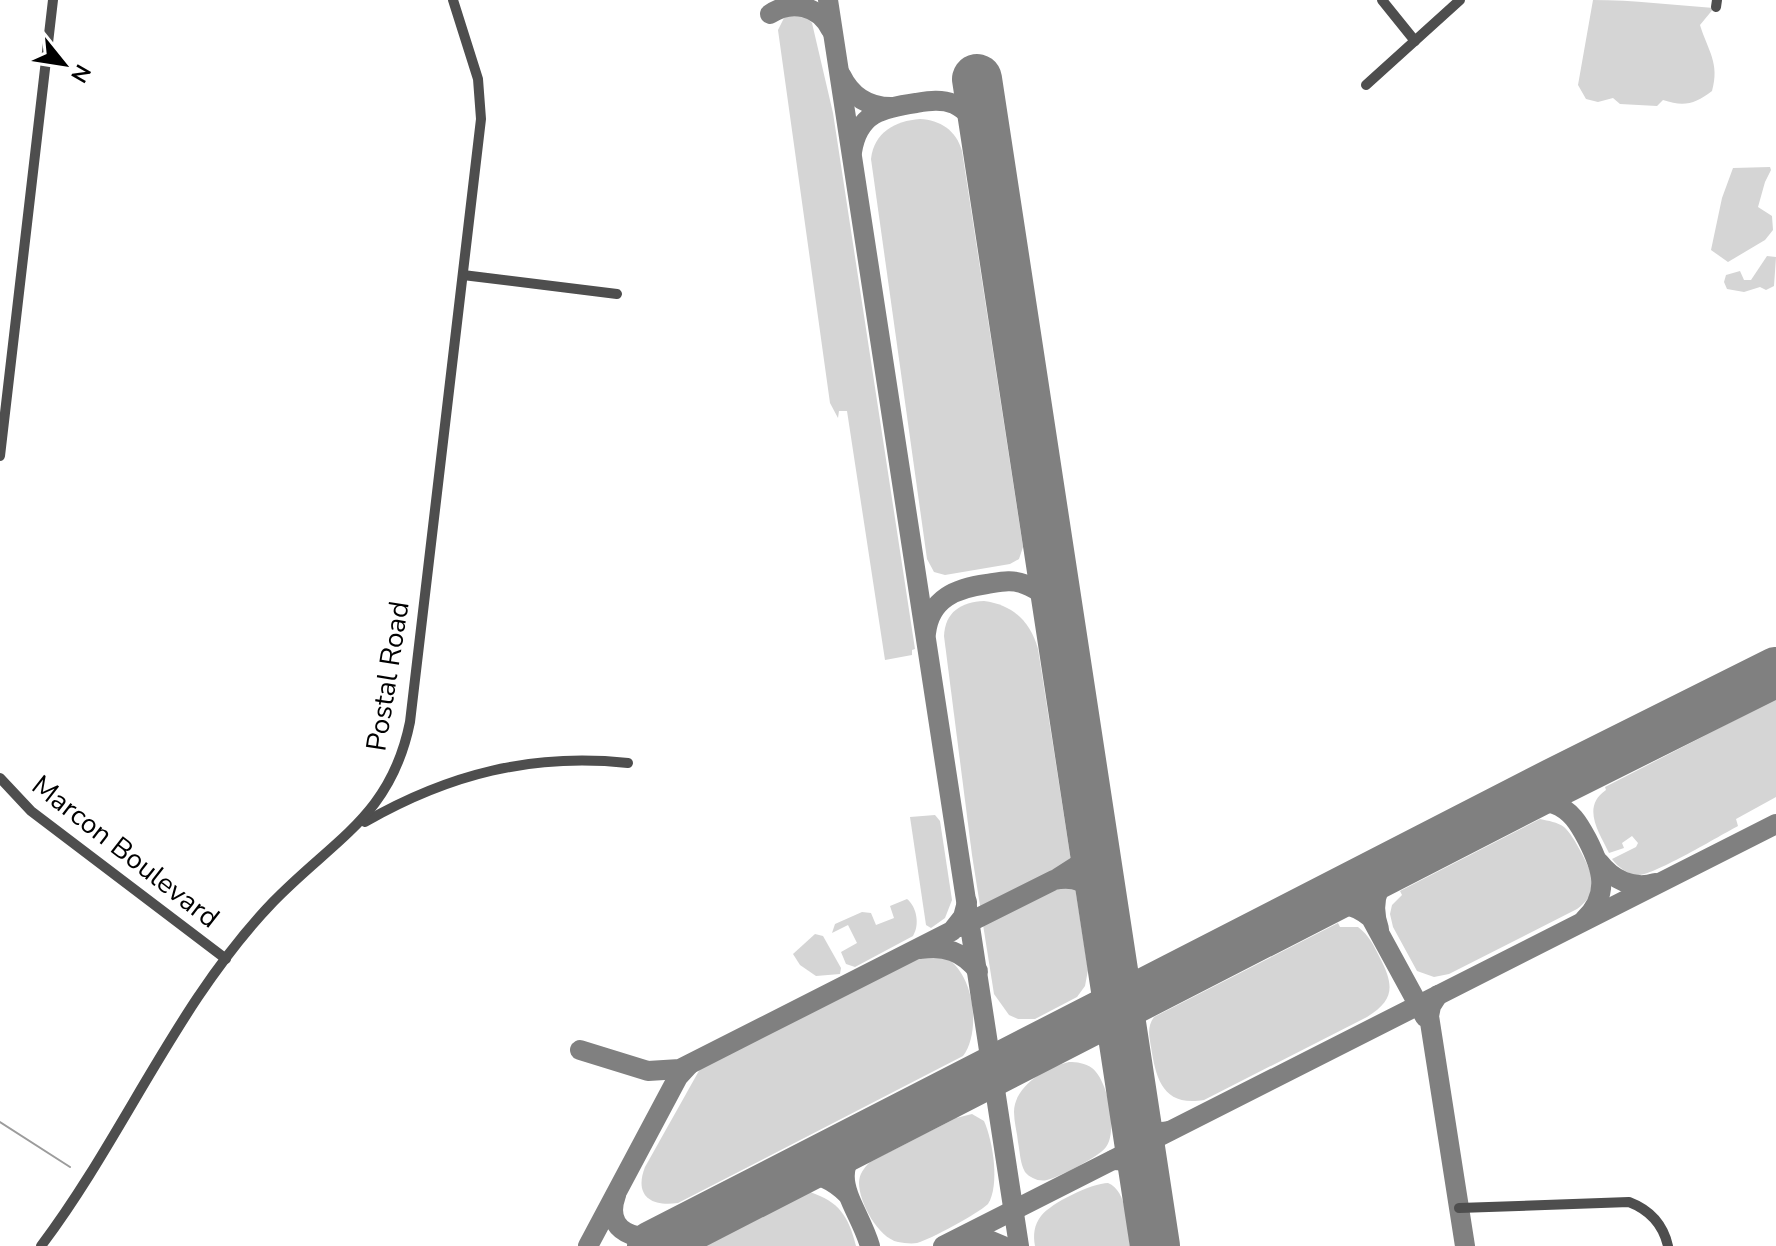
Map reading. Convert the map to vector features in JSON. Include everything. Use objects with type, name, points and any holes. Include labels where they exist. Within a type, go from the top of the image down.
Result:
[{"type":"street","points":[[0,456],[53,0]]},
{"type":"street","name":"Postal Road","points":[[41,1246],[89,1176],[226,959],[278,898],[366,817],[385,791],[402,755],[409,730],[482,107],[478,79],[453,0]]},
{"type":"street","points":[[1382,0],[1415,41]]},
{"type":"street","points":[[1366,85],[1460,0]]},
{"type":"street","points":[[463,275],[617,294]]},
{"type":"street","points":[[355,828],[411,798],[480,772],[552,761],[628,763]]},
{"type":"street","name":"Marcon Boulevard","points":[[0,778],[31,811],[226,959]]},
{"type":"street","points":[[1459,1208],[1629,1202],[1653,1216],[1662,1227],[1668,1246]]},
{"type":"shaded area","points":[[1593,0],[1714,8],[1700,25],[1714,65],[1712,91],[1689,103],[1663,100],[1657,106],[1620,104],[1613,98],[1598,102],[1586,99],[1578,85]]},
{"type":"shaded area","points":[[794,13],[805,16],[812,23],[833,113],[915,649],[912,655],[885,660],[847,411],[839,411],[838,418],[830,403],[778,30],[785,16]]},
{"type":"shaded area","points":[[920,119],[934,121],[946,128],[956,137],[962,151],[1023,547],[1019,559],[1010,564],[945,575],[934,572],[927,559],[871,159],[876,142],[887,130],[902,122]]},
{"type":"shaded area","points":[[1770,167],[1758,207],[1772,216],[1773,230],[1765,240],[1728,262],[1711,250],[1722,198],[1733,168]]},
{"type":"shaded area","points":[[1767,256],[1776,257],[1774,286],[1744,292],[1727,289],[1724,282],[1726,275],[1740,271],[1744,280],[1751,280]]},
{"type":"shaded area","points":[[984,601],[1004,606],[1019,616],[1030,630],[1038,649],[1088,970],[1085,986],[1077,997],[1035,1019],[1018,1019],[1009,1015],[994,994],[972,855],[944,636],[947,621],[956,610]]},
{"type":"shaded area","points":[[1776,699],[1776,797],[1736,819],[1738,826],[1658,869],[1635,875],[1617,865],[1612,859],[1638,843],[1632,836],[1622,843],[1624,848],[1609,853],[1593,812],[1605,787]]},
{"type":"shaded area","points":[[935,815],[940,821],[952,900],[945,918],[931,928],[926,925],[910,817]]},
{"type":"shaded area","points":[[1540,819],[1564,827],[1577,845],[1593,883],[1586,901],[1577,909],[1449,974],[1434,977],[1417,971],[1393,927],[1390,914],[1392,905],[1402,895],[1400,891]]},
{"type":"shaded area","points":[[907,899],[916,916],[913,936],[855,967],[846,964],[841,952],[857,943],[848,925],[832,933],[835,924],[862,912],[871,913],[876,925],[894,918],[890,906]]},
{"type":"shaded area","points":[[1338,923],[1340,927],[1358,927],[1373,945],[1385,968],[1389,991],[1376,1011],[1204,1100],[1179,1099],[1164,1088],[1156,1070],[1150,1039],[1149,1028],[1154,1017]]},
{"type":"shaded area","points":[[815,934],[823,936],[841,968],[840,974],[816,976],[800,965],[793,954]]},
{"type":"shaded area","points":[[937,954],[959,970],[971,999],[972,1030],[963,1056],[678,1203],[659,1203],[647,1197],[642,1185],[645,1167],[700,1069],[923,955]]},
{"type":"shaded area","points":[[1069,1062],[1089,1066],[1103,1083],[1110,1106],[1110,1140],[1102,1151],[1069,1171],[1038,1180],[1027,1174],[1022,1165],[1014,1120],[1015,1103],[1033,1079]]},
{"type":"shaded area","points":[[972,1114],[984,1121],[992,1151],[994,1186],[988,1204],[954,1226],[917,1243],[900,1242],[883,1234],[866,1209],[860,1191],[862,1171],[870,1162],[956,1118]]},
{"type":"shaded area","points":[[1108,1183],[1115,1187],[1123,1201],[1130,1246],[1035,1246],[1035,1227],[1046,1211],[1082,1190]]},
{"type":"shaded area","points":[[810,1192],[828,1200],[841,1211],[856,1246],[705,1246]]},
{"type":"waterway","points":[[0,1122],[70,1167]]},
{"type":"taxiway","points":[[828,0],[1019,1246]]},
{"type":"taxiway","points":[[770,14],[787,7],[804,7],[819,15],[831,30]]},
{"type":"taxiway","points":[[841,75],[861,99],[874,105],[891,107]]},
{"type":"taxiway","points":[[852,152],[860,129],[874,115],[892,107],[926,102],[954,104],[972,117],[986,135]]},
{"type":"taxiway","points":[[926,633],[933,611],[947,597],[965,588],[1001,582],[1019,582],[1041,593],[1058,618]]},
{"type":"taxiway","points":[[1766,678],[1776,676]]},
{"type":"taxiway","points":[[1504,809],[1529,802],[1547,802],[1565,810],[1578,823],[1597,860],[1601,881],[1598,900],[1584,920]]},
{"type":"taxiway","points":[[943,1246],[1776,824]]},
{"type":"taxiway","points":[[1058,878],[1083,862],[1093,843]]},
{"type":"taxiway","points":[[1379,929],[1375,907],[1379,889],[1406,860]]},
{"type":"taxiway","points":[[1599,862],[1624,882],[1639,885],[1655,883]]},
{"type":"taxiway","points":[[960,927],[1054,880],[1081,882],[1092,888],[1101,899]]},
{"type":"taxiway","points":[[580,1050],[648,1071],[680,1069],[952,931],[963,917],[967,902]]},
{"type":"taxiway","points":[[1308,910],[1326,905],[1349,906],[1371,918],[1425,1017]]},
{"type":"taxiway","points":[[921,949],[953,951],[978,971]]},
{"type":"taxiway","points":[[1438,995],[1429,1016],[1465,1246]]},
{"type":"taxiway","points":[[960,1087],[985,1069],[990,1052]]},
{"type":"taxiway","points":[[588,1246],[678,1077],[689,1065]]},
{"type":"taxiway","points":[[1135,1114],[1149,1129],[1169,1131]]},
{"type":"taxiway","points":[[867,1136],[854,1150],[845,1177],[851,1202],[870,1246]]},
{"type":"taxiway","points":[[1113,1160],[1132,1161],[1144,1175]]},
{"type":"taxiway","points":[[790,1175],[821,1177],[847,1194]]},
{"type":"taxiway","points":[[616,1195],[614,1219],[626,1232],[646,1238],[668,1237]]},
{"type":"taxiway","points":[[963,1238],[984,1238],[1003,1246]]},
{"type":"runway","points":[[977,79],[1155,1246]]},
{"type":"runway","points":[[652,1246],[1776,672]]}]
